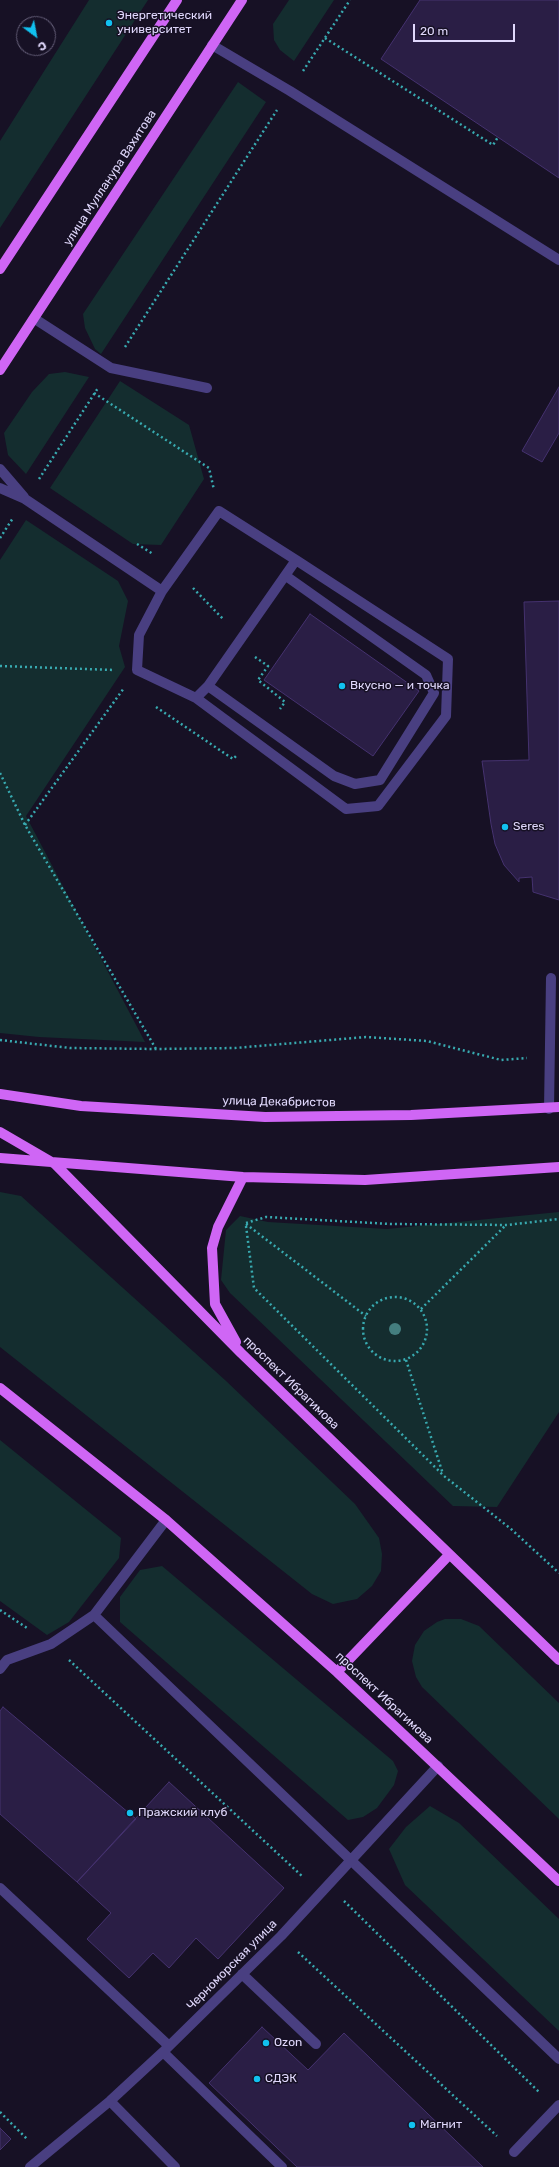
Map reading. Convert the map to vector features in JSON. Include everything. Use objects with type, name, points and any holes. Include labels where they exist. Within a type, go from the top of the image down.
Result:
[{"type":"main road","points":[[0,269],[177,0]]},
{"type":"main road","name":"улица Мулланура Вахитова","points":[[0,370],[35,319],[242,0]]},
{"type":"main road","name":"улица Декабристов","points":[[0,1094],[81,1106],[265,1117],[410,1115],[554,1108]]},
{"type":"main road","name":"проспект Ибрагимова","points":[[0,1132],[55,1164],[241,1353],[559,1660]]},
{"type":"main road","points":[[0,1158],[55,1164],[243,1177],[365,1180],[559,1167]]},
{"type":"main road","points":[[241,1353],[215,1304],[212,1248],[218,1227],[243,1177]]},
{"type":"main road","name":"проспект Ибрагимова","points":[[0,1388],[166,1520],[338,1672],[559,1881]]},
{"type":"main road","points":[[338,1672],[449,1555]]},
{"type":"street","points":[[212,45],[290,91],[559,260]]},
{"type":"street","points":[[35,319],[111,368],[207,388]]},
{"type":"street","points":[[0,469],[25,499]]},
{"type":"street","points":[[0,488],[25,499],[162,591]]},
{"type":"street","points":[[219,511],[296,560],[448,659],[446,716],[378,806],[346,808],[196,698],[137,670],[139,635],[162,591],[219,511]]},
{"type":"street","points":[[196,698],[208,686],[296,560]]},
{"type":"street","points":[[208,686],[334,776],[355,784],[380,780],[434,693],[426,675],[286,576]]},
{"type":"street","points":[[551,978],[551,1056],[554,1108]]},
{"type":"street","points":[[0,1669],[7,1660],[51,1644],[94,1615],[166,1520]]},
{"type":"street","points":[[94,1615],[559,2059]]},
{"type":"street","name":"Черноморская улица","points":[[30,2167],[110,2101],[166,2049],[281,1936],[324,1888],[352,1861],[438,1766]]},
{"type":"street","points":[[0,1888],[166,2049],[282,2167]]},
{"type":"street","points":[[242,1974],[316,2044]]},
{"type":"street","points":[[110,2101],[175,2167]]},
{"type":"street","points":[[514,2152],[557,2107]]},
{"type":"path","points":[[0,538],[350,0]]},
{"type":"path","points":[[325,38],[493,145],[498,137]]},
{"type":"path","points":[[94,393],[209,468],[219,511]]},
{"type":"path","points":[[0,666],[137,670]]},
{"type":"path","points":[[25,825],[137,670]]},
{"type":"path","points":[[155,706],[233,759]]},
{"type":"path","points":[[0,773],[25,825],[156,1049]]},
{"type":"path","points":[[0,1040],[70,1048],[156,1049],[235,1048],[366,1037],[427,1042],[501,1060],[551,1056]]},
{"type":"path","points":[[246,1224],[266,1217],[391,1224],[507,1225],[559,1219]]},
{"type":"path","points":[[247,1218],[246,1224],[254,1288],[444,1476],[511,1529],[559,1573]]},
{"type":"path","points":[[246,1224],[366,1316]]},
{"type":"path","points":[[420,1309],[507,1225]]},
{"type":"path","points":[[393,1297],[404,1298],[420,1309],[426,1319],[428,1330],[426,1340],[421,1349],[406,1360],[395,1362],[384,1360],[369,1348],[364,1338],[363,1327],[366,1316],[373,1306],[382,1300],[393,1297]]},
{"type":"path","points":[[406,1360],[444,1476]]},
{"type":"path","points":[[0,1610],[51,1644],[305,1878],[342,1899],[557,2107]]},
{"type":"path","points":[[281,1936],[514,2152]]},
{"type":"path","points":[[0,2112],[29,2141]]},
{"type":"green space","points":[[89,0],[148,0],[0,228],[0,141],[54,56],[56,56],[56,52]]},
{"type":"green space","points":[[289,0],[334,0],[294,61],[280,50],[274,40],[273,24]]},
{"type":"green space","points":[[238,82],[266,102],[101,354],[95,349],[85,328],[83,314]]},
{"type":"green space","points":[[65,372],[89,377],[26,474],[8,455],[4,433],[32,392],[49,374]]},
{"type":"green space","points":[[120,381],[189,425],[204,479],[161,545],[133,544],[50,488]]},
{"type":"green space","points":[[26,520],[118,581],[128,601],[119,646],[125,667],[26,816],[145,1042],[39,1037],[0,1033],[0,560]]},
{"type":"green space","points":[[0,1192],[21,1196],[225,1380],[355,1504],[379,1538],[382,1554],[381,1571],[372,1586],[357,1599],[333,1604],[312,1594],[0,1347]]},
{"type":"green space","points":[[559,1212],[559,1412],[497,1507],[453,1506],[230,1293],[221,1280],[226,1230],[240,1216],[268,1222],[387,1229]]},
{"type":"green space","points":[[0,1440],[121,1538],[119,1558],[69,1622],[47,1635],[0,1601]]},
{"type":"green space","points":[[162,1566],[393,1761],[398,1771],[394,1785],[377,1808],[363,1817],[348,1820],[120,1622],[120,1597],[140,1570]]},
{"type":"green space","points":[[445,1619],[461,1619],[479,1626],[559,1703],[559,1819],[422,1687],[416,1677],[412,1661],[415,1645],[424,1631],[437,1622]]},
{"type":"green space","points":[[430,1806],[459,1823],[559,1919],[559,2031],[405,1885],[389,1849],[406,1827]]},
{"type":"building","points":[[420,0],[559,0],[559,178],[381,59]]},
{"type":"building","points":[[559,387],[559,433],[542,462],[522,451]]},
{"type":"building","points":[[559,601],[559,900],[533,892],[532,877],[519,878],[519,882],[504,865],[495,844],[482,761],[529,760],[524,602]]},
{"type":"building","name":"Вкусно — и точка","points":[[310,614],[419,691],[373,756],[264,680]]},
{"type":"building","points":[[3,1707],[136,1819],[77,1882],[0,1814],[0,1711]]},
{"type":"building","points":[[169,1782],[284,1888],[218,1959],[196,1938],[169,1968],[153,1953],[129,1978],[87,1939],[111,1913],[77,1882]]},
{"type":"building","points":[[262,2027],[308,2070],[344,2033],[483,2167],[297,2167],[209,2083]]},
{"type":"building","points":[[0,2128],[11,2139],[0,2150]]},
{"type":"place","name":"Энергетический университет","points":[[109,23]]},
{"type":"place","name":"Вкусно — и точка","points":[[342,686]]},
{"type":"place","name":"Seres","points":[[505,827]]},
{"type":"place","name":"Пражский клуб","points":[[130,1813]]},
{"type":"place","name":"Ozon","points":[[266,2043]]},
{"type":"place","name":"СДЭК","points":[[257,2079]]},
{"type":"place","name":"Магнит","points":[[412,2125]]}]
